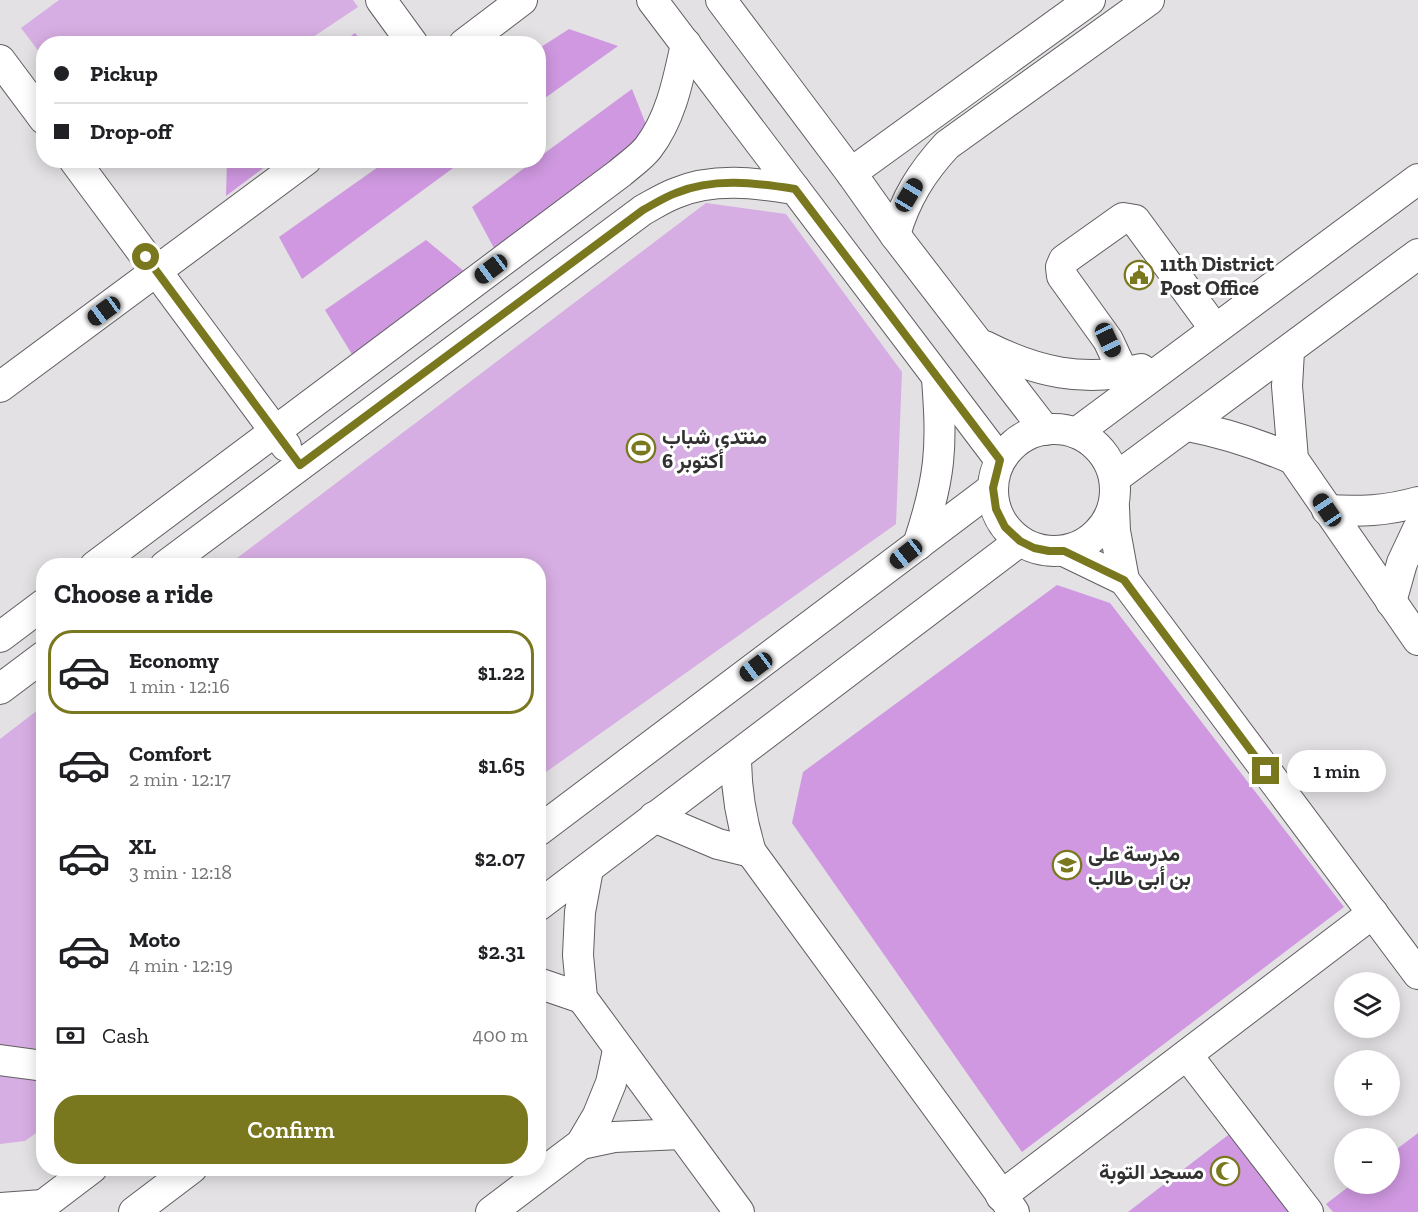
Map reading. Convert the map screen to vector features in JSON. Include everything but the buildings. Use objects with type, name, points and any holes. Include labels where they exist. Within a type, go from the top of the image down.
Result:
[{"type":"street","points":[[381,0],[407,36]]},
{"type":"street","points":[[475,36],[522,0]]},
{"type":"street","points":[[652,0],[937,378],[996,474],[996,509],[1005,527],[1020,541],[1034,548],[1064,551],[1086,543],[1103,528],[1114,493],[1188,426],[1418,254]]},
{"type":"street","points":[[721,0],[895,235],[1045,430]]},
{"type":"street","points":[[851,173],[1090,0]]},
{"type":"street","points":[[895,235],[909,195],[933,160],[947,145],[1149,0]]},
{"type":"street","points":[[106,558],[620,173],[647,150],[666,119],[677,85],[686,44]]},
{"type":"street","points":[[0,60],[36,108]]},
{"type":"street","points":[[80,168],[300,465]]},
{"type":"street","points":[[0,387],[295,168]]},
{"type":"street","points":[[1076,433],[1418,179]]},
{"type":"street","points":[[176,558],[643,210],[677,192],[714,183],[753,183],[795,189]]},
{"type":"street","points":[[1123,372],[1108,340],[1062,276],[1061,267],[1064,260],[1123,218],[1135,220],[1215,329]]},
{"type":"street","points":[[980,344],[1017,362],[1057,373],[1098,375],[1139,370],[1178,357]]},
{"type":"street","points":[[1289,351],[1287,386],[1293,459],[1418,640]]},
{"type":"street","points":[[918,545],[931,504],[938,463],[940,421],[937,378]]},
{"type":"street","points":[[1188,426],[1259,444],[1293,459]]},
{"type":"street","points":[[546,825],[918,545],[996,474],[1014,444],[1028,435],[1045,430],[1060,430],[1076,433],[1094,444],[1107,459],[1114,493],[1115,531],[1124,580],[1418,974]]},
{"type":"street","points":[[1327,510],[1371,511],[1393,509],[1418,502]]},
{"type":"street","points":[[1391,602],[1402,563],[1418,529]]},
{"type":"street","points":[[546,900],[1020,541]]},
{"type":"street","points":[[1064,551],[1124,580]]},
{"type":"street","points":[[0,636],[36,610]]},
{"type":"street","points":[[0,689],[36,662]]},
{"type":"street","points":[[736,757],[736,790],[741,822],[751,852],[1008,1204],[1187,1054],[1373,913]]},
{"type":"street","points":[[654,817],[707,840],[751,852]]},
{"type":"street","points":[[588,869],[580,922],[578,955],[582,998],[739,1212]]},
{"type":"street","points":[[546,986],[582,998]]},
{"type":"street","points":[[546,1170],[580,1144],[598,1115],[610,1083],[618,1050]]},
{"type":"street","points":[[1187,1054],[1308,1212]]},
{"type":"street","points":[[0,1060],[36,1065]]},
{"type":"street","points":[[580,1144],[614,1137],[681,1134]]},
{"type":"street","points":[[0,1208],[39,1209],[82,1176]]},
{"type":"street","points":[[134,1212],[181,1176]]},
{"type":"street","points":[[491,1212],[538,1176]]},
{"type":"shaded area","points":[[59,0],[353,0],[358,7],[314,36],[36,36],[36,48],[21,28]]},
{"type":"shaded area","name":"منتدى شباب 6 أكتوبر","points":[[706,203],[786,214],[902,372],[896,524],[546,772],[546,558],[237,558]]},
{"type":"shaded area","points":[[36,711],[36,1133],[25,1141],[0,1144],[0,739]]},
{"type":"place","name":"11th District Post Office","points":[[1139,275]]},
{"type":"place","name":"منتدى شباب 6 أكتوبر","points":[[641,448]]},
{"type":"place","name":"مدرسة على بن أبى طالب","points":[[1067,865]]},
{"type":"place","name":"مسجد التوبة","points":[[1225,1171]]},
{"type":"route","points":[[146,257],[300,465],[643,210],[677,192],[714,183],[753,183],[795,189],[1000,460],[993,488],[996,509],[1005,527],[1020,541],[1034,548],[1064,551],[1124,580],[1266,771]]}]
